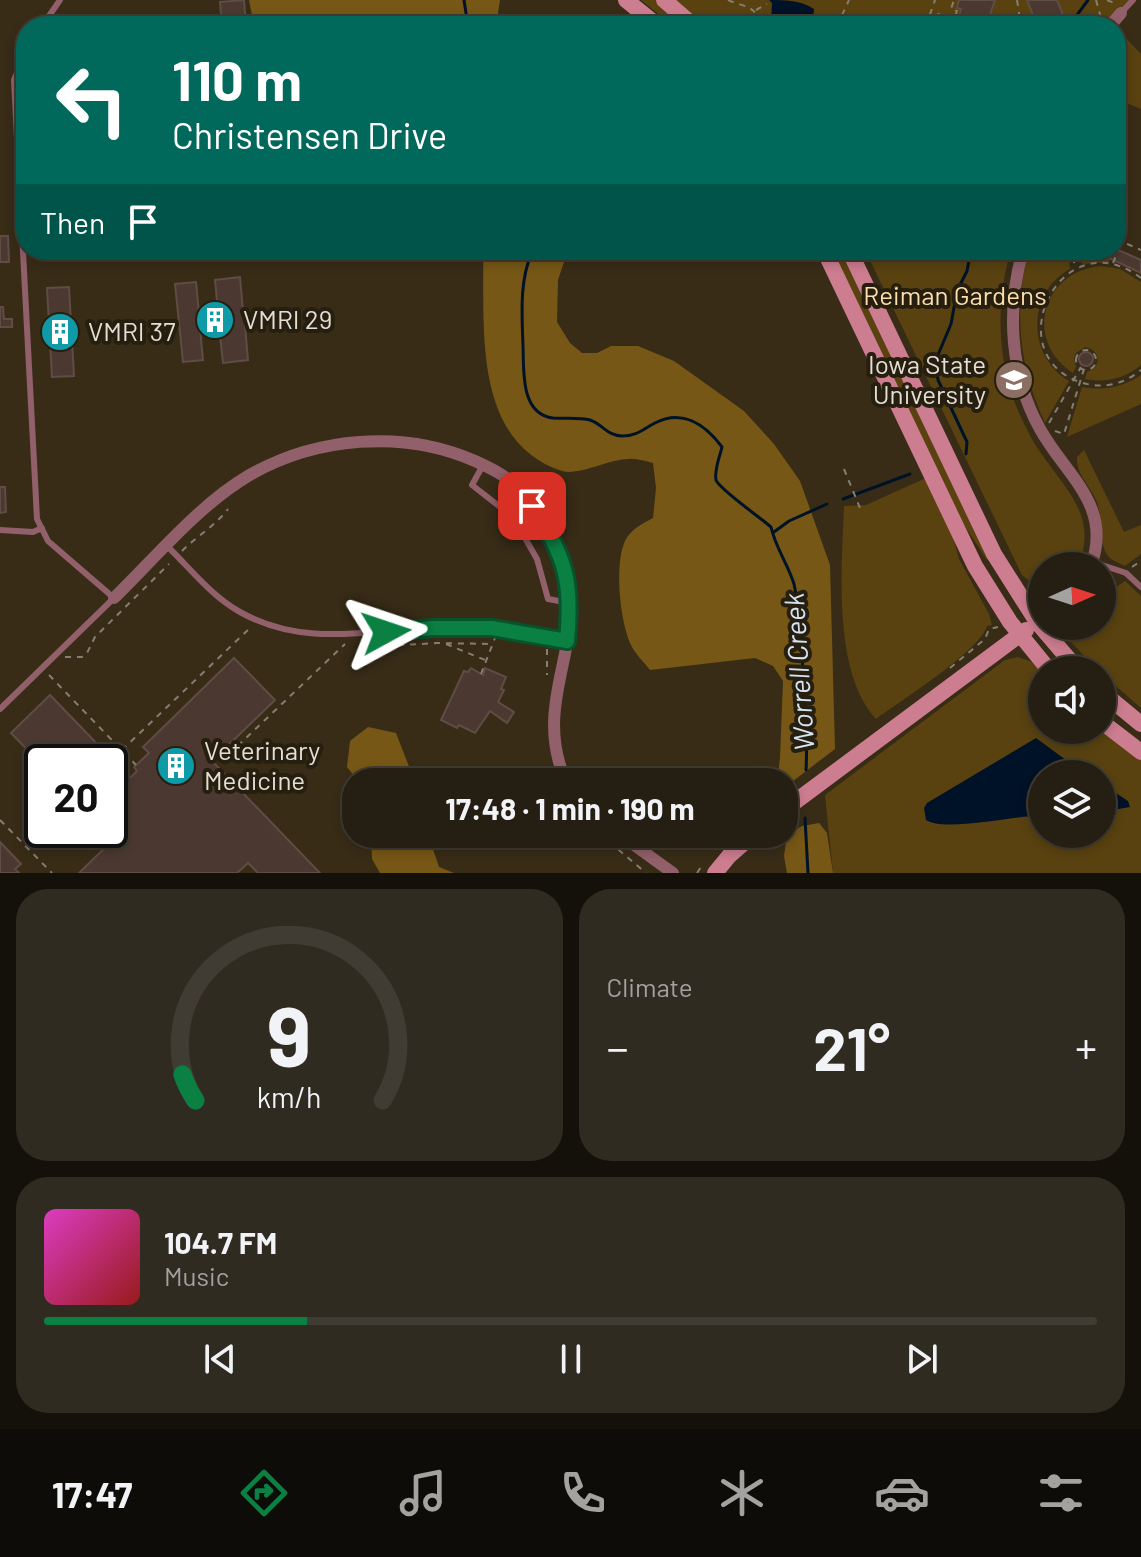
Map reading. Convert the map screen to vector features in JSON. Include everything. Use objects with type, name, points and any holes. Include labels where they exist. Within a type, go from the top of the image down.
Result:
[{"type":"main road","points":[[626,0],[646,16]]},
{"type":"main road","points":[[664,0],[682,16]]},
{"type":"main road","points":[[829,260],[975,566],[1019,635],[1037,656]]},
{"type":"main road","points":[[854,260],[994,554],[1028,605]]},
{"type":"main road","points":[[798,800],[1028,629]]},
{"type":"main road","points":[[1054,640],[1067,656]]},
{"type":"main road","points":[[1116,703],[1141,724]]},
{"type":"main road","points":[[1116,733],[1141,752]]},
{"type":"main road","points":[[708,870],[736,848]]},
{"type":"street","points":[[1116,16],[1121,13]]},
{"type":"street","points":[[1021,260],[1012,314],[1016,363],[1026,399],[1041,431],[1082,487],[1094,513],[1097,536],[1094,552]]},
{"type":"street","points":[[114,598],[214,500],[247,477],[306,451],[336,445],[396,441],[460,454],[510,480],[547,529],[559,552],[570,603],[567,641],[552,727],[560,768]]},
{"type":"street","points":[[638,848],[673,873]]},
{"type":"lane","points":[[1121,13],[1133,0]]},
{"type":"lane","points":[[16,75],[16,121]]},
{"type":"lane","points":[[0,709],[114,598],[48,541],[37,519],[23,260]]},
{"type":"lane","points":[[483,465],[472,485],[513,517],[537,559],[548,599],[570,603]]},
{"type":"lane","points":[[0,530],[33,532],[42,528]]},
{"type":"lane","points":[[167,546],[218,597],[238,611],[283,630],[306,635],[355,635],[433,628],[492,628],[567,641]]},
{"type":"lane","points":[[1116,570],[1126,573],[1141,587]]},
{"type":"path","points":[[728,0],[755,11],[757,16]]},
{"type":"path","points":[[954,0],[951,9],[957,11],[955,16]]},
{"type":"path","points":[[755,11],[767,4]]},
{"type":"path","points":[[1073,260],[1077,268]]},
{"type":"path","points":[[1113,265],[1115,260]]},
{"type":"path","points":[[1140,276],[1113,265],[1098,263],[1077,268],[1053,287],[1046,299],[1040,326],[1047,353],[1074,380],[1113,385],[1141,370]]},
{"type":"path","points":[[1083,368],[1048,426],[1064,434],[1083,368],[1077,357],[1080,352],[1089,350],[1096,357],[1095,363],[1091,368],[1083,368]]},
{"type":"path","points":[[844,469],[860,508]]},
{"type":"path","points":[[64,656],[82,657],[87,653],[95,637],[194,537],[218,522],[228,509]]},
{"type":"path","points":[[1131,568],[1141,561]]},
{"type":"path","points":[[128,744],[258,621]]},
{"type":"path","points":[[481,674],[497,634]]},
{"type":"path","points":[[221,751],[226,757],[355,635]]},
{"type":"path","points":[[547,642],[547,668]]},
{"type":"path","points":[[442,643],[486,660]]},
{"type":"path","points":[[386,646],[493,644]]},
{"type":"path","points":[[42,669],[116,744]]},
{"type":"path","points":[[128,756],[136,765]]},
{"type":"path","points":[[0,820],[52,873]]},
{"type":"path","points":[[617,848],[646,873]]},
{"type":"path","points":[[697,873],[708,870]]},
{"type":"shaded area","points":[[0,0],[1141,0],[1141,873],[0,873]]},
{"type":"shaded area","points":[[249,0],[500,0],[498,16],[252,16]]},
{"type":"shaded area","points":[[483,260],[565,260],[558,280],[557,322],[570,343],[582,353],[597,353],[611,346],[638,346],[674,361],[744,411],[774,444],[800,481],[830,565],[835,749],[798,777],[798,768],[779,768],[783,681],[773,666],[755,658],[650,670],[637,655],[627,635],[621,608],[620,564],[627,537],[653,518],[656,488],[653,463],[628,459],[569,472],[533,456],[512,434],[498,408],[489,378]]},
{"type":"shaded area","points":[[368,727],[396,733],[410,768],[348,768],[350,741]]},
{"type":"shaded area","points":[[819,823],[827,833],[833,873],[787,873],[785,848],[798,848],[798,828]]},
{"type":"shaded area","points":[[372,848],[433,848],[439,867],[454,873],[380,873],[372,859]]},
{"type":"green space","points":[[641,0],[656,0],[674,16],[661,16]]},
{"type":"green space","points":[[664,0],[1133,0],[1119,16],[682,16]]},
{"type":"green space","points":[[1126,38],[1141,54],[1141,109],[1126,103]]},
{"type":"green space","points":[[836,260],[847,260],[990,558],[987,560],[964,525]]},
{"type":"green space","name":"Reiman Gardens","points":[[870,260],[1008,260],[1001,311],[1006,373],[1024,424],[1077,506],[1084,534],[1082,552],[1028,552],[1028,580],[1022,575]]},
{"type":"green space","points":[[1027,260],[1069,260],[1070,269],[1045,293],[1039,308],[1039,341],[1045,356],[1055,370],[1069,381],[1045,423],[1029,381],[1021,338]]},
{"type":"green space","points":[[1079,260],[1110,260],[1109,262],[1083,264]]},
{"type":"green space","points":[[1101,266],[1120,269],[1141,282],[1141,365],[1114,379],[1085,379],[1087,372],[1097,363],[1097,355],[1085,347],[1076,353],[1073,373],[1057,359],[1048,343],[1044,326],[1046,309],[1065,280],[1081,271]]},
{"type":"green space","points":[[1141,375],[1141,404],[1067,437],[1082,387],[1113,387]]},
{"type":"green space","points":[[1084,450],[1124,532],[1141,525],[1141,554],[1125,566],[1116,561],[1116,552],[1105,551],[1097,502],[1081,475],[1077,457]]},
{"type":"green space","points":[[926,478],[952,533],[959,559],[992,625],[987,626],[970,649],[955,662],[876,719],[862,699],[846,647],[842,588],[844,506],[866,505]]},
{"type":"green space","points":[[1125,581],[1141,596],[1141,708],[1116,686],[1116,656],[1084,656],[1069,640],[1116,640],[1116,587]]},
{"type":"green space","points":[[1018,657],[1028,661],[1028,744],[1116,744],[1116,741],[1141,760],[1141,873],[833,873],[825,795],[1005,660]]},
{"type":"water","points":[[769,0],[798,2],[814,9],[813,16],[771,16],[772,3]]},
{"type":"water","points":[[1028,743],[1044,744],[1066,760],[1028,760],[1028,817],[964,824],[935,823],[926,820],[924,808],[927,803]]},
{"type":"water","points":[[1116,793],[1128,801],[1130,807],[1116,810]]},
{"type":"building","points":[[244,0],[245,16],[221,16],[220,2]]},
{"type":"building","points":[[959,0],[995,0],[990,16],[959,16],[961,9],[957,8]]},
{"type":"building","points":[[1027,0],[1057,0],[1063,15],[1060,16],[1033,16]]},
{"type":"building","points":[[0,236],[8,236],[9,262],[0,262]]},
{"type":"building","points":[[1126,253],[1141,260],[1141,273],[1113,260],[1126,260]]},
{"type":"building","name":"VMRI 29","points":[[240,277],[243,311],[249,311],[251,325],[245,326],[248,360],[223,363],[219,326],[200,328],[203,360],[183,362],[175,284],[196,282],[199,314],[218,312],[215,280]]},
{"type":"building","name":"VMRI 37","points":[[69,287],[74,376],[52,377],[47,288]]},
{"type":"building","points":[[0,307],[3,307],[4,319],[12,319],[12,327],[0,327]]},
{"type":"building","points":[[1086,352],[1093,359],[1086,366],[1079,359]]},
{"type":"building","points":[[0,487],[5,487],[6,512],[0,513]]},
{"type":"building","name":"Veterinary Medicine","points":[[234,658],[275,700],[212,761],[320,873],[258,873],[248,863],[237,873],[79,873],[105,848],[128,848],[128,776],[130,778],[137,771],[134,767],[149,753],[143,747]]},
{"type":"building","points":[[471,668],[483,675],[485,668],[506,677],[498,702],[514,712],[507,723],[490,711],[475,733],[441,720],[464,671],[468,672]]},
{"type":"building","name":"Veterinary Medicine","points":[[50,695],[97,744],[24,744],[24,746],[11,733]]},
{"type":"building","points":[[0,842],[21,864],[15,869],[19,873],[0,873]]},
{"type":"waterway","name":"Worrell Creek","points":[[464,0],[466,16]]},
{"type":"waterway","points":[[1076,16],[1088,0]]},
{"type":"waterway","name":"Worrell Creek","points":[[529,260],[523,285],[524,378],[529,400],[535,408],[542,415],[553,418],[590,420],[622,436],[665,419],[684,418],[692,421],[722,447],[716,480],[771,527],[794,584],[798,606],[806,720],[806,770]]},
{"type":"waterway","points":[[966,454],[967,442],[938,380],[935,362],[951,324],[957,291],[969,260]]},
{"type":"waterway","points":[[843,499],[910,474]]},
{"type":"waterway","points":[[774,532],[789,521],[827,504]]},
{"type":"waterway","name":"Worrell Creek","points":[[805,818],[808,873]]},
{"type":"place","name":"VMRI 29","points":[[215,320]]},
{"type":"place","name":"VMRI 37","points":[[60,332]]},
{"type":"place","name":"Iowa State University","points":[[1014,380]]},
{"type":"place","name":"Veterinary Medicine","points":[[176,766]]},
{"type":"route","points":[[386,632],[492,628],[567,641],[570,603],[567,581],[559,552],[532,506]]}]
